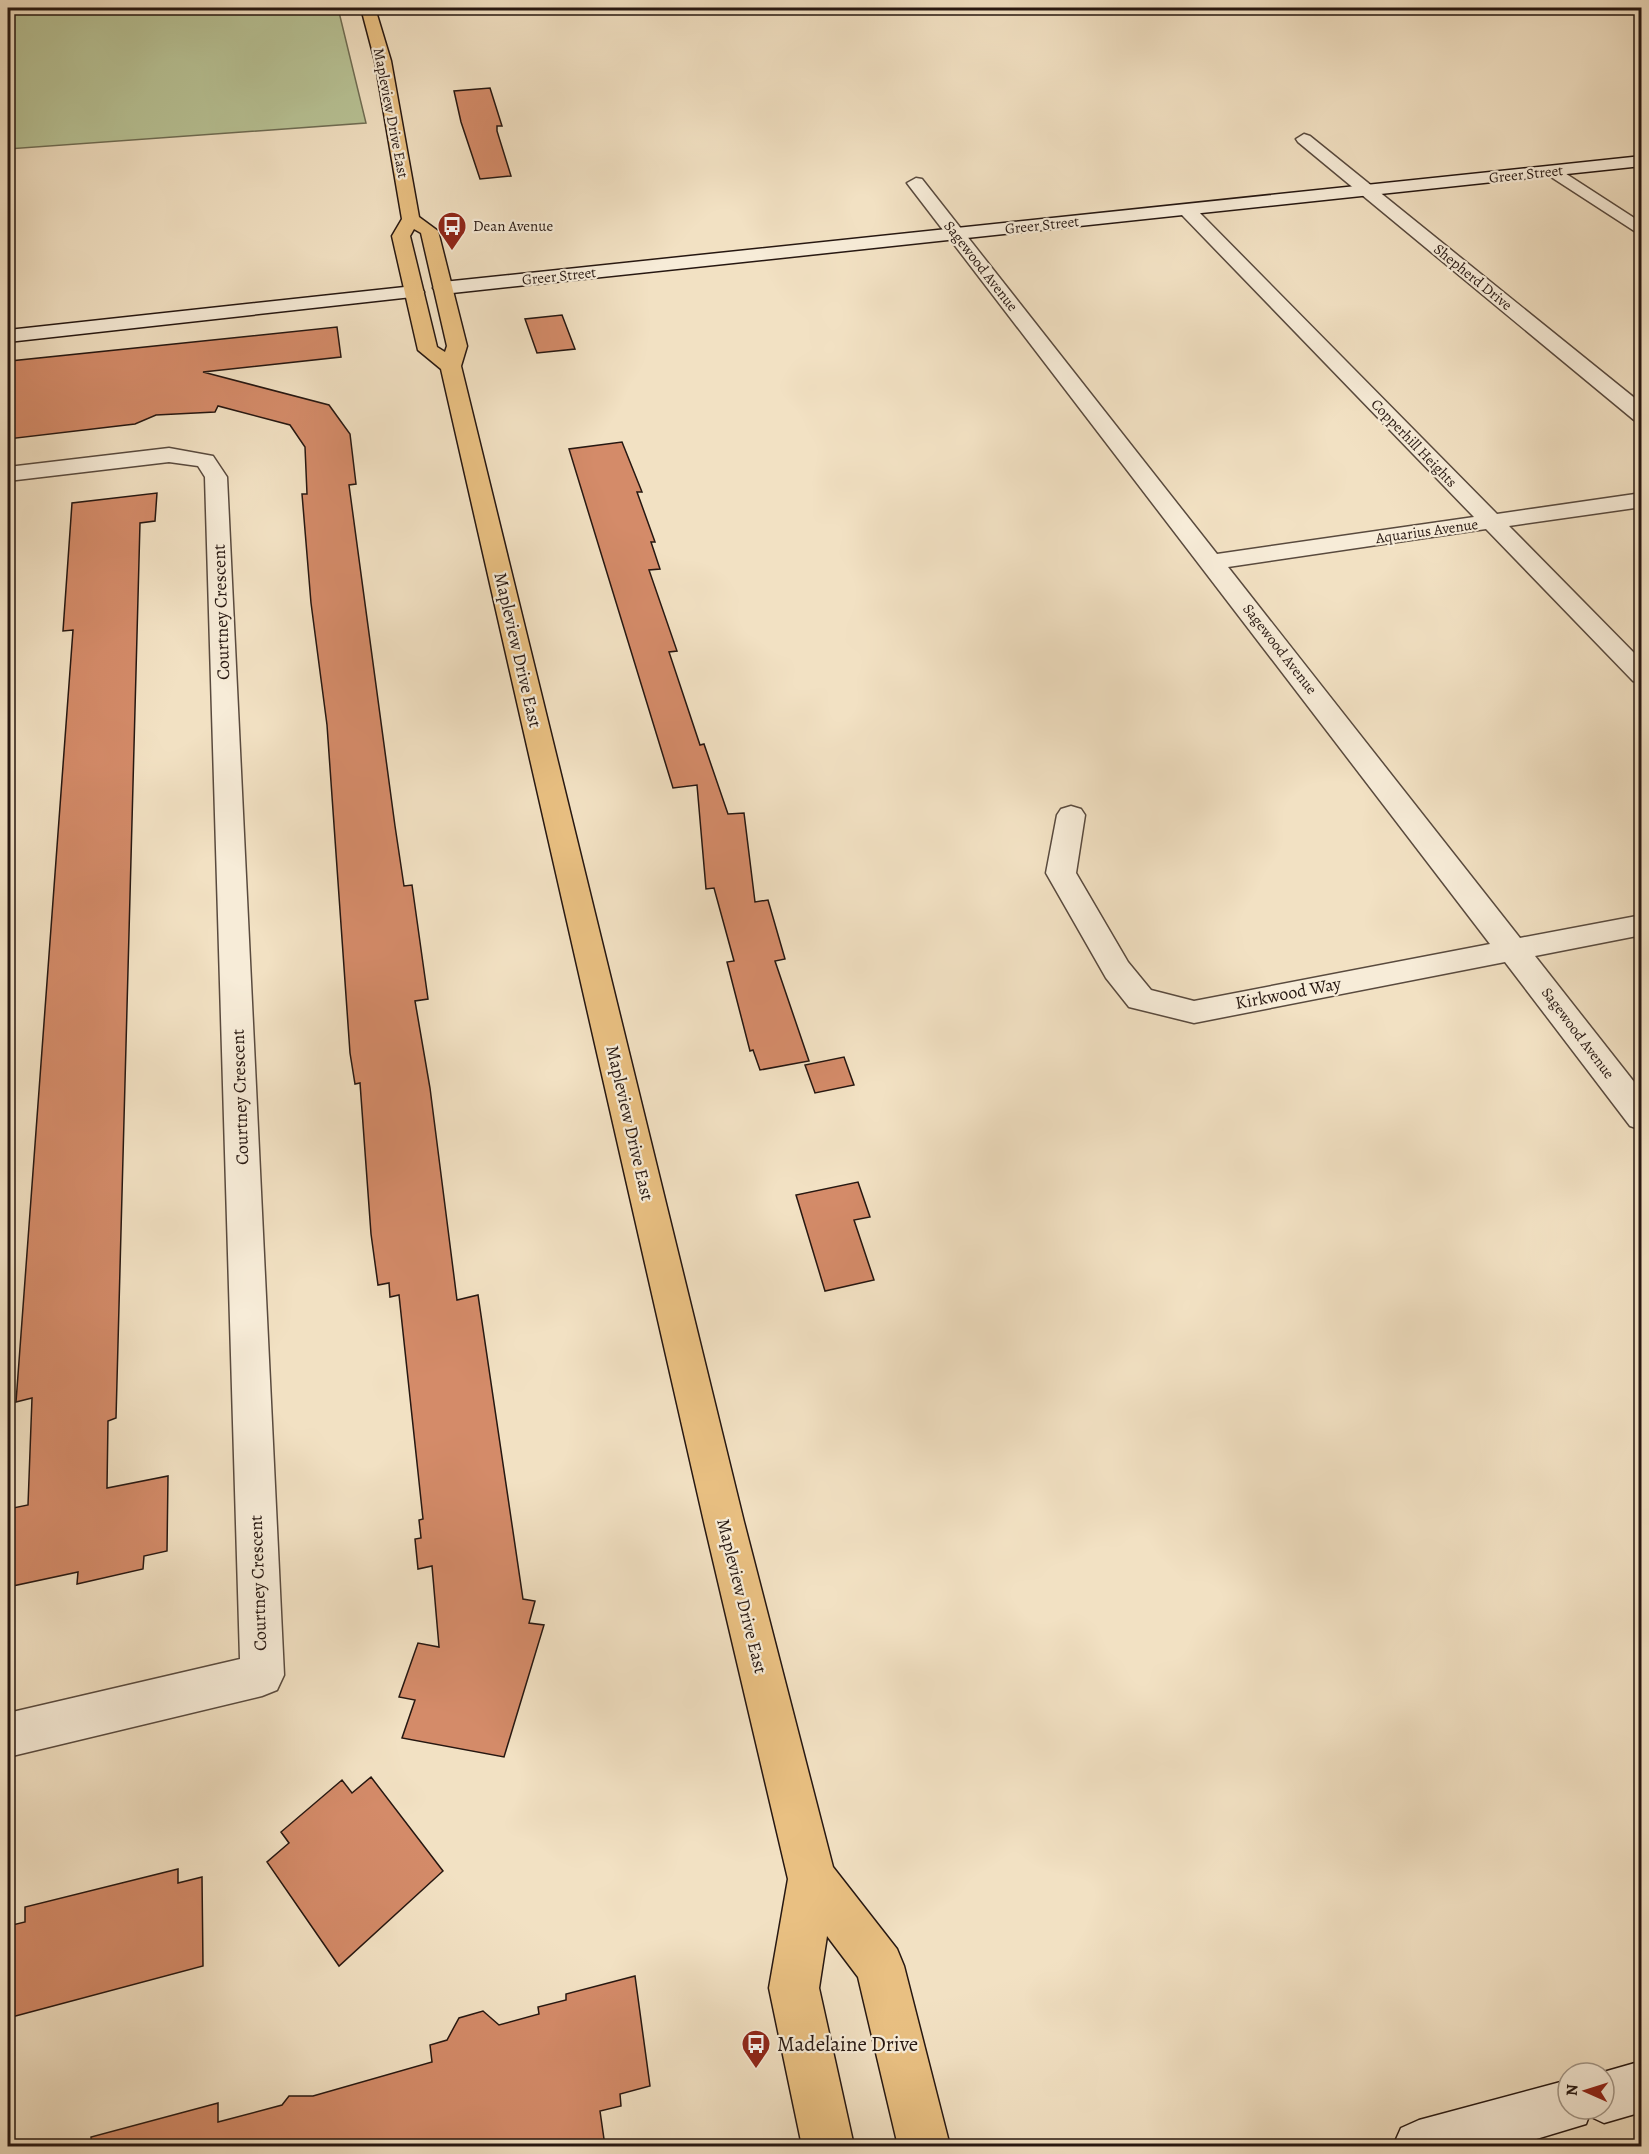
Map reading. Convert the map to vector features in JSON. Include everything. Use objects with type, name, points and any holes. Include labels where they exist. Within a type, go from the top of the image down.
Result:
[{"type":"main road","name":"Mapleview Drive East","points":[[368,8],[383,61],[411,219],[401,236],[428,350],[451,366]]},
{"type":"main road","name":"Mapleview Drive East","points":[[411,219],[429,231],[458,346],[451,366],[727,1534],[812,1879],[794,1988],[828,2146]]},
{"type":"main road","name":"Mapleview Drive East","points":[[812,1879],[880,1966],[924,2146]]},
{"type":"street","name":"Shepherd Drive","points":[[1304,139],[1641,415]]},
{"type":"street","name":"Greer Street","points":[[443,288],[1641,161]]},
{"type":"street","points":[[1554,171],[1641,231]]},
{"type":"street","name":"Sagewood Avenue","points":[[916,183],[1513,949],[1641,1117]]},
{"type":"street","name":"Copperhill Heights","points":[[1187,210],[1641,676]]},
{"type":"street","points":[[8,336],[414,292]]},
{"type":"street","name":"Courtney Crescent","points":[[8,474],[169,455],[189,456],[205,461],[216,477],[262,1675],[8,1736]]},
{"type":"street","name":"Aquarius Avenue","points":[[1212,562],[1641,500]]},
{"type":"street","name":"Kirkwood Way","points":[[1071,815],[1061,873],[1117,970],[1140,999],[1194,1012],[1641,925]]},
{"type":"street","points":[[1616,2093],[1641,2086]]},
{"type":"street","points":[[1419,2146],[1556,2109]]},
{"type":"green space","points":[[8,8],[338,8],[366,123],[8,149]]},
{"type":"building","points":[[490,88],[502,126],[497,126],[497,131],[511,176],[480,179],[461,122],[454,91]]},
{"type":"building","points":[[562,315],[575,349],[537,353],[525,319]]},
{"type":"building","points":[[337,327],[341,357],[203,372],[329,405],[350,434],[356,484],[349,485],[395,826],[404,886],[412,885],[428,999],[415,1001],[430,1088],[457,1300],[478,1295],[523,1599],[535,1601],[529,1623],[544,1625],[504,1757],[402,1738],[415,1700],[399,1697],[418,1643],[439,1647],[432,1566],[418,1569],[415,1539],[421,1538],[419,1520],[423,1519],[399,1295],[390,1297],[389,1283],[378,1285],[371,1234],[360,1083],[355,1084],[350,1053],[327,725],[311,603],[302,494],[307,494],[305,447],[290,425],[218,406],[215,412],[156,415],[135,424],[8,439],[10,361]]},
{"type":"building","points":[[622,442],[642,492],[637,492],[655,542],[651,542],[660,569],[649,570],[677,651],[669,652],[700,745],[704,744],[728,814],[744,813],[755,902],[768,900],[785,959],[775,961],[809,1061],[760,1070],[753,1050],[750,1051],[727,962],[734,961],[714,888],[706,889],[697,785],[673,788],[569,449]]},
{"type":"building","points":[[157,493],[155,521],[140,523],[116,1418],[108,1421],[107,1488],[168,1476],[167,1551],[144,1556],[143,1569],[77,1584],[78,1572],[8,1587],[8,1509],[28,1505],[32,1398],[16,1402],[73,630],[63,631],[72,503]]},
{"type":"building","points":[[844,1057],[854,1085],[815,1093],[805,1065]]},
{"type":"building","points":[[858,1182],[870,1217],[854,1220],[874,1280],[825,1291],[796,1195]]},
{"type":"building","points":[[371,1777],[443,1871],[339,1966],[267,1862],[289,1843],[281,1832],[342,1780],[352,1793]]},
{"type":"building","points":[[178,1869],[178,1883],[202,1877],[203,1966],[8,2018],[8,1926],[25,1922],[25,1907]]},
{"type":"building","points":[[635,1976],[650,2086],[620,2094],[621,2106],[600,2111],[605,2146],[92,2146],[91,2137],[218,2103],[218,2122],[282,2105],[289,2096],[313,2096],[432,2062],[430,2045],[447,2040],[459,2018],[483,2011],[499,2025],[539,2014],[538,2007],[566,2000],[566,1994]]},
{"type":"place","name":"Dean Avenue","points":[[452,252]]},
{"type":"place","name":"Madelaine Drive","points":[[756,2070]]}]
